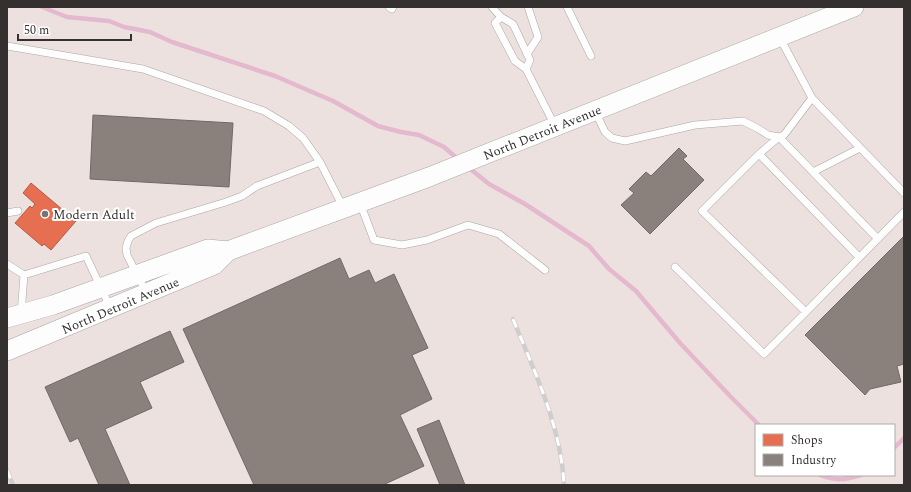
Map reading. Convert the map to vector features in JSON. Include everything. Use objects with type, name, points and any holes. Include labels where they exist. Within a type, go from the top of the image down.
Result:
[{"type":"main road","name":"North Detroit Avenue","points":[[7,352],[214,265],[228,251],[429,177],[854,7]]},
{"type":"main road","name":"North Detroit Avenue","points":[[14,316],[54,305],[208,249],[228,251]]},
{"type":"lane","points":[[389,7],[392,9],[393,7]]},
{"type":"lane","points":[[492,7],[501,17],[514,24],[530,60],[526,69]]},
{"type":"lane","points":[[527,54],[538,36],[528,7]]},
{"type":"lane","points":[[567,7],[591,56]]},
{"type":"lane","points":[[501,17],[495,24],[515,61],[526,69],[555,126]]},
{"type":"lane","points":[[779,37],[812,98],[904,193]]},
{"type":"lane","points":[[7,46],[143,69],[264,111],[289,126],[304,138],[374,240],[402,245],[427,240],[468,225],[499,234],[545,270]]},
{"type":"lane","points":[[806,312],[702,211],[759,154],[779,137],[784,135],[812,98]]},
{"type":"lane","points":[[594,110],[605,132],[612,138],[625,141],[695,125],[743,121],[768,135],[779,137],[878,239]]},
{"type":"lane","points":[[813,172],[860,148]]},
{"type":"lane","points":[[759,154],[859,257]]},
{"type":"lane","points":[[147,294],[127,255],[126,248],[131,236],[156,223],[242,196],[257,186],[320,162]]},
{"type":"lane","points":[[7,213],[18,211]]},
{"type":"lane","points":[[675,267],[764,354],[904,212]]},
{"type":"lane","points":[[24,276],[86,256],[111,309]]},
{"type":"lane","points":[[7,264],[24,276]]},
{"type":"lane","points":[[14,316],[24,276]]},
{"type":"shaded area","points":[[7,7],[904,7],[904,485],[7,485]]},
{"type":"building: Shops","name":"Modern Adult","points":[[31,183],[76,221],[51,250],[44,244],[42,246],[15,223],[30,206],[32,208],[35,204],[23,193]]},
{"type":"building: Industry","points":[[93,115],[233,123],[229,187],[90,179]]},
{"type":"building: Industry","points":[[679,148],[687,156],[683,159],[704,180],[650,234],[621,205],[634,193],[629,189],[646,172],[651,176]]},
{"type":"building: Industry","points":[[904,236],[904,364],[897,366],[901,382],[870,389],[865,395],[805,335]]},
{"type":"building: Industry","points":[[340,258],[349,279],[369,270],[375,283],[394,274],[428,348],[412,355],[432,399],[400,415],[424,466],[383,485],[254,485],[183,329]]},
{"type":"building: Industry","points":[[170,331],[184,362],[140,382],[152,408],[105,429],[130,485],[99,485],[78,438],[70,442],[45,387]]},
{"type":"building: Industry","points":[[439,420],[465,485],[440,485],[417,429]]},
{"type":"waterway","points":[[42,7],[67,17],[109,21],[124,27],[150,32],[172,42],[275,76],[333,101],[378,126],[419,135],[444,147],[459,160]]},
{"type":"waterway","points":[[468,167],[489,184],[525,204],[589,246],[609,269],[636,291],[680,343],[758,424]]},
{"type":"waterway","points":[[895,447],[904,438]]},
{"type":"waterway","points":[[823,476],[840,479],[857,476]]},
{"type":"railway","points":[[513,319],[546,400],[558,442],[564,485]]},
{"type":"railway","points":[[7,470],[13,485]]},
{"type":"place","name":"Modern Adult","points":[[45,214]]}]
